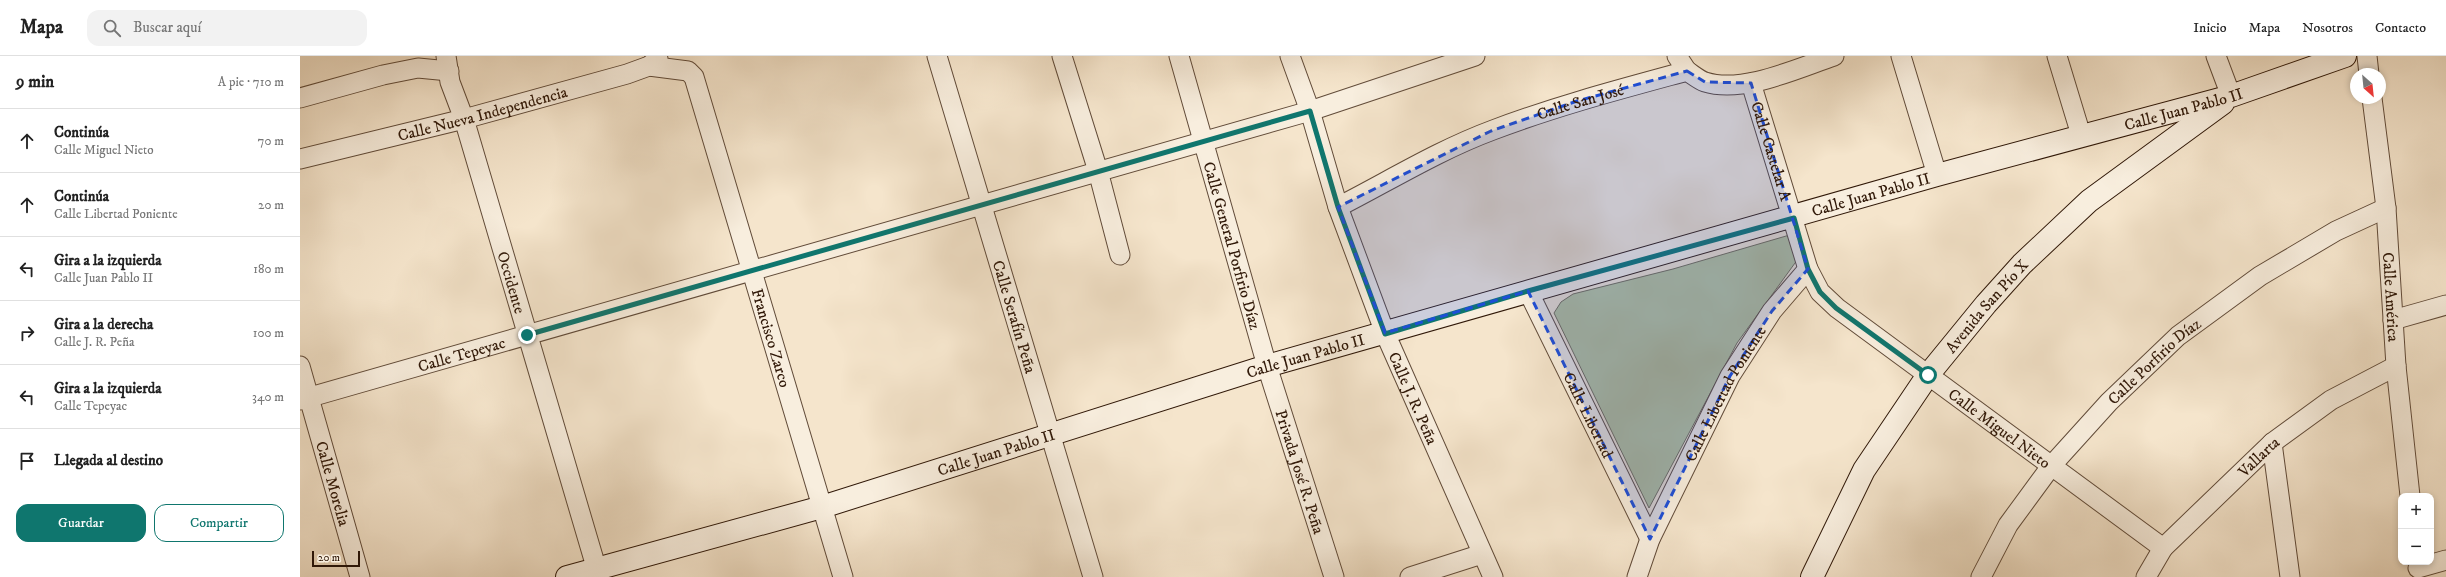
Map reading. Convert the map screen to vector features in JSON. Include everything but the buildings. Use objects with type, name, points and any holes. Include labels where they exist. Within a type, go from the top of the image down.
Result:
[{"type":"street","name":"Calle Serafín Peña","points":[[937,56],[1093,577]]},
{"type":"street","points":[[1062,56],[1098,171],[1120,255]]},
{"type":"street","name":"Calle General Porfirio Díaz","points":[[1179,56],[1267,366]]},
{"type":"street","name":"Calle J. R. Peña","points":[[1290,56],[1310,111],[1338,207],[1385,334],[1493,577]]},
{"type":"street","name":"Calle Tepeyac","points":[[304,399],[1310,111],[1475,56]]},
{"type":"street","name":"Calle San José","points":[[1338,207],[1414,167],[1491,131],[1682,63],[1705,82],[1726,84],[1751,83],[1834,56]]},
{"type":"street","points":[[1901,56],[1938,175]]},
{"type":"street","points":[[2057,56],[2081,135]]},
{"type":"street","points":[[2216,56],[2232,96]]},
{"type":"street","name":"Calle Juan Pablo II","points":[[567,577],[598,573],[822,507],[1267,366],[1385,334],[1528,291],[1794,218],[1938,175],[2081,135],[2232,96],[2345,56]]},
{"type":"street","points":[[2367,56],[2368,68]]},
{"type":"street","name":"Calle Nueva Independencia","points":[[300,159],[464,119],[655,61]]},
{"type":"street","name":"Francisco Zarco","points":[[655,61],[688,71],[694,77],[842,577]]},
{"type":"street","points":[[300,98],[383,75],[447,64]]},
{"type":"street","name":"Occidente","points":[[447,64],[450,82],[464,119],[598,573]]},
{"type":"street","name":"Calle Castelar A","points":[[1751,83],[1794,218]]},
{"type":"street","name":"Avenida San Pío X","points":[[1812,577],[1864,470],[1928,375],[1986,304],[2022,264],[2089,201],[2232,96]]},
{"type":"street","name":"Calle América","points":[[2373,104],[2386,208],[2396,366],[2410,493]]},
{"type":"street","name":"Calle Porfirio Díaz","points":[[1981,577],[2008,525],[2052,465],[2109,402],[2178,336],[2260,276],[2336,231],[2386,208]]},
{"type":"street","points":[[1794,218],[1808,269]]},
{"type":"street","name":"Calle Miguel Nieto","points":[[1808,269],[1820,292],[1836,308],[2164,548]]},
{"type":"street","name":"Calle Libertad Poniente","points":[[1637,577],[1650,539],[1730,376],[1772,311],[1808,269]]},
{"type":"street","name":"Calle Libertad","points":[[1528,291],[1650,539]]},
{"type":"street","points":[[2393,320],[2446,305]]},
{"type":"street","name":"Calle Morelia","points":[[300,366],[304,399],[360,577]]},
{"type":"street","name":"Privada José R. Peña","points":[[1267,366],[1334,577]]},
{"type":"street","name":"Vallarta","points":[[2146,577],[2164,548],[2272,443],[2331,400],[2396,366]]},
{"type":"street","points":[[2272,443],[2290,577]]},
{"type":"street","points":[[1410,577],[1482,554]]},
{"type":"street","points":[[2419,569],[2446,560]]},
{"type":"highlighted area","points":[[1687,71],[1705,82],[1751,83],[1808,269],[1772,311],[1730,376],[1650,539],[1528,291],[1385,333],[1338,207],[1491,131],[1577,101]]},
{"type":"green space","points":[[1793,234],[1803,252],[1737,343],[1649,508],[1554,313],[1561,302],[1573,294],[1673,269]]},
{"type":"route","points":[[527,335],[1310,111],[1338,207],[1385,334],[1528,291],[1794,218],[1808,269],[1820,292],[1836,308],[1928,375]]}]
